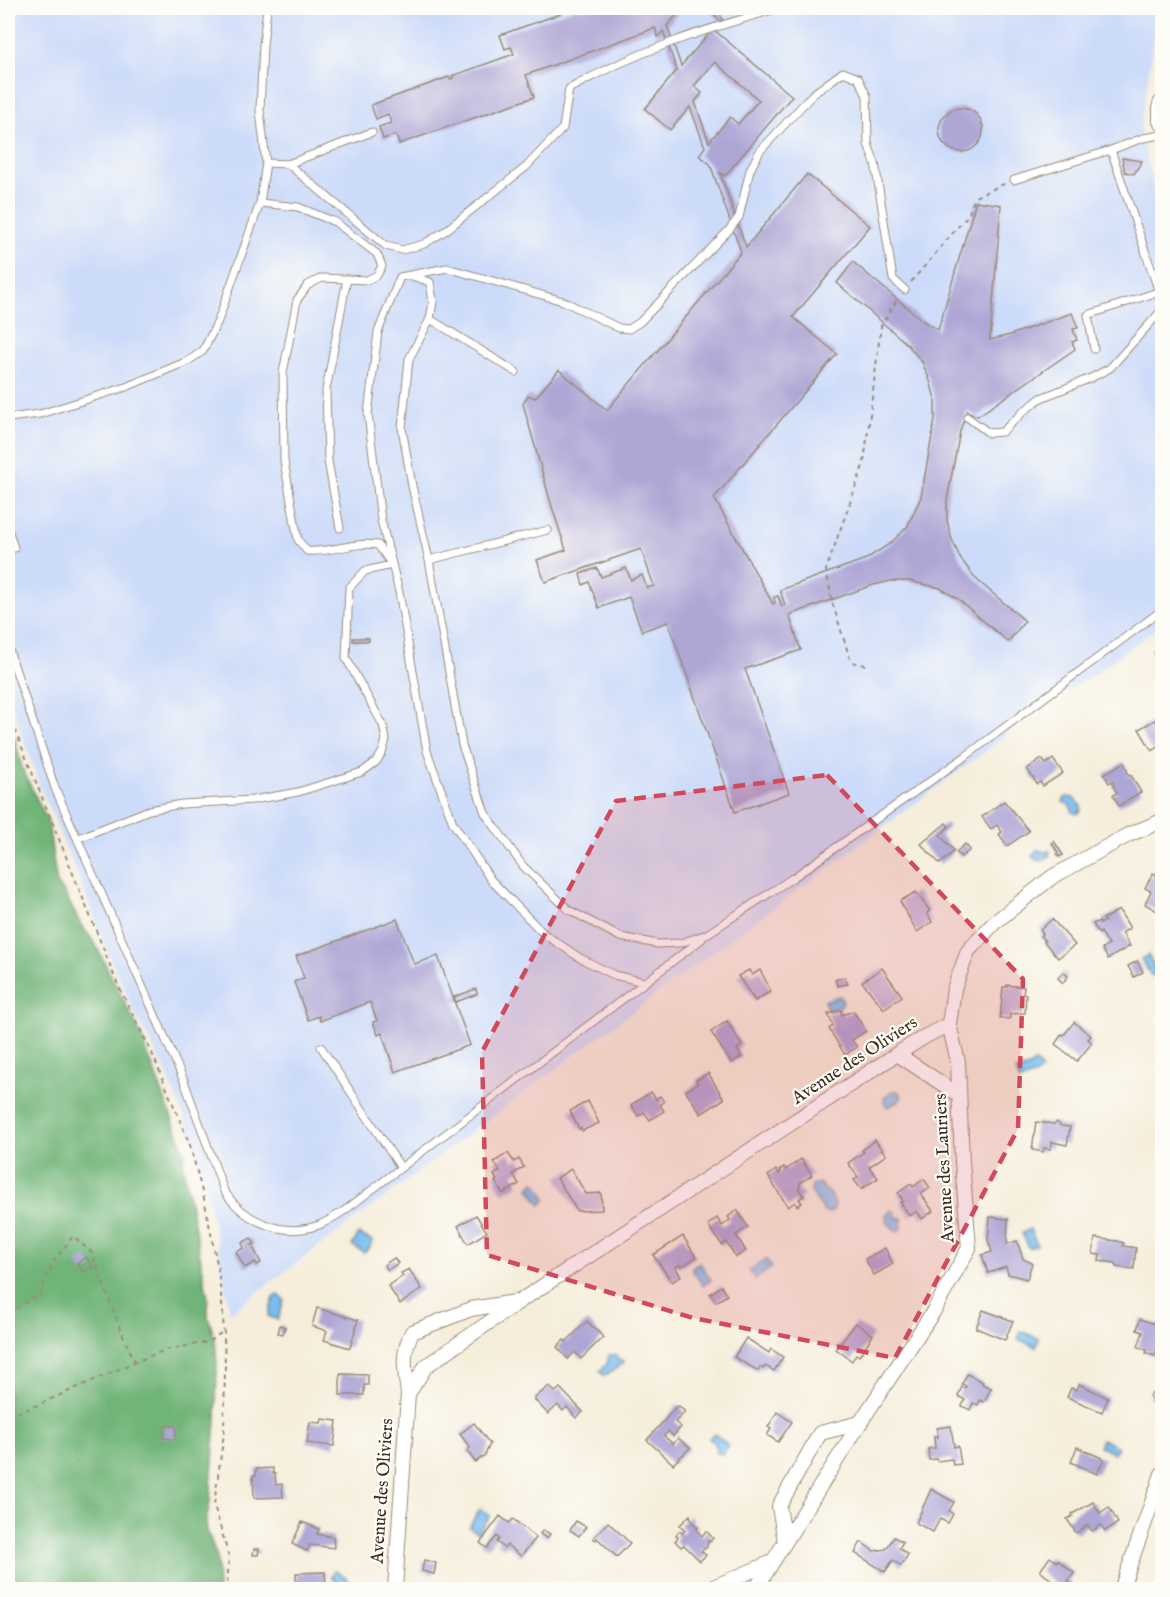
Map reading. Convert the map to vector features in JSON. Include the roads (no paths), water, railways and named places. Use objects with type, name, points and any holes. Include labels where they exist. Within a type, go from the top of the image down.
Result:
[{"type":"main road","points":[[1162,104],[1162,121]]},
{"type":"street","points":[[949,1024],[954,989],[968,951],[994,923],[1052,877],[1128,836],[1162,821]]},
{"type":"street","name":"Avenue des Oliviers","points":[[408,1394],[426,1366],[520,1301],[897,1054],[949,1024]]},
{"type":"street","name":"Avenue des Lauriers","points":[[754,1590],[933,1312],[969,1248],[962,1162],[958,1062],[949,1024]]},
{"type":"street","points":[[897,1054],[959,1095]]},
{"type":"street","name":"Avenue des Oliviers","points":[[395,1590],[408,1394],[404,1366],[405,1347],[412,1332],[471,1309],[520,1301]]},
{"type":"street","points":[[785,1542],[779,1506],[820,1433],[860,1423]]},
{"type":"street","points":[[1121,1590],[1162,1474]]},
{"type":"street","points":[[706,1590],[770,1563]]},
{"type":"lane","points":[[8,418],[40,414],[126,387],[188,361],[203,351],[218,321],[260,203],[266,163],[260,110],[267,8]]},
{"type":"lane","points":[[288,164],[386,246],[402,250],[424,244],[445,231],[526,167],[563,128],[569,89],[603,69],[725,23],[780,8]]},
{"type":"lane","points":[[644,982],[614,975],[580,958],[544,934],[491,880],[453,823],[427,751],[392,564],[381,520],[368,414],[378,332],[400,277],[447,267],[563,301],[619,328],[629,329],[640,322],[740,217],[750,170],[760,151],[813,94],[843,72],[858,78],[867,96],[868,144],[875,163],[893,279],[905,290]]},
{"type":"lane","points":[[266,163],[288,164],[372,132]]},
{"type":"lane","points":[[1014,180],[1143,138],[1162,135]]},
{"type":"lane","points":[[1111,150],[1161,291],[1162,301]]},
{"type":"lane","points":[[260,203],[298,207],[335,222],[377,254],[382,266],[377,275],[367,280],[322,278],[308,285],[297,300],[284,373],[284,461],[298,540],[307,551],[319,552],[366,543],[378,545],[392,564]]},
{"type":"lane","points":[[412,276],[430,282],[433,302],[430,319],[409,359],[402,428],[412,486],[429,560],[462,745],[485,813],[523,866],[568,910],[620,937],[658,945],[681,943],[707,934]]},
{"type":"lane","points":[[340,528],[328,461],[326,390],[347,279]]},
{"type":"lane","points":[[1094,349],[1088,315],[1161,291]]},
{"type":"lane","points":[[967,417],[989,433],[1002,432],[1041,398],[1110,368],[1162,310]]},
{"type":"lane","points":[[430,319],[516,372]]},
{"type":"lane","points":[[8,530],[14,548]]},
{"type":"lane","points":[[429,560],[548,530]]},
{"type":"lane","points":[[79,838],[149,810],[182,804],[254,800],[298,792],[362,772],[376,762],[386,740],[383,725],[346,658],[349,588],[365,571],[392,564]]},
{"type":"lane","points":[[8,647],[55,788],[79,838],[184,1081],[224,1191],[233,1204],[248,1216],[263,1224],[282,1229],[320,1225],[344,1211],[707,934],[794,877],[966,756],[1162,610]]},
{"type":"lane","points":[[321,1047],[401,1168]]},
{"type":"water","points":[[1066,797],[1074,798],[1081,806],[1081,811],[1077,814],[1073,812],[1070,805],[1063,802]]},
{"type":"water","points":[[1037,850],[1050,851],[1049,856],[1042,861],[1036,860],[1032,856]]},
{"type":"water","points":[[1148,955],[1157,971],[1154,976],[1141,959]]},
{"type":"water","points":[[840,996],[843,1002],[840,1007],[828,1011],[824,1001]]},
{"type":"water","points":[[1036,1062],[1042,1070],[1020,1081],[1016,1071]]},
{"type":"water","points":[[892,1091],[898,1091],[902,1097],[888,1107],[884,1103],[884,1097]]},
{"type":"water","points":[[534,1182],[537,1183],[546,1199],[541,1205],[529,1188]]},
{"type":"water","points":[[819,1183],[835,1204],[829,1213],[824,1212],[812,1193],[813,1185]]},
{"type":"water","points":[[894,1211],[898,1219],[900,1217],[903,1219],[900,1230],[896,1231],[887,1222],[886,1215]]},
{"type":"water","points":[[1030,1229],[1037,1245],[1029,1248],[1022,1233]]},
{"type":"water","points":[[359,1234],[372,1241],[364,1253],[352,1245]]},
{"type":"water","points":[[766,1259],[772,1267],[755,1279],[749,1271]]},
{"type":"water","points":[[700,1263],[711,1280],[703,1286],[691,1268]]},
{"type":"water","points":[[279,1295],[284,1300],[278,1320],[268,1316],[274,1297]]},
{"type":"water","points":[[1021,1331],[1039,1339],[1036,1347],[1018,1339]]},
{"type":"water","points":[[609,1355],[616,1355],[619,1361],[623,1360],[624,1363],[604,1376],[600,1371],[607,1364]]},
{"type":"water","points":[[715,1434],[728,1445],[723,1454],[717,1453],[714,1443],[709,1438]]},
{"type":"water","points":[[1102,1439],[1118,1447],[1114,1454],[1099,1446]]},
{"type":"water","points":[[480,1509],[490,1516],[478,1533],[469,1527]]},
{"type":"water","points":[[335,1570],[348,1579],[349,1585],[344,1589],[339,1587],[331,1577]]}]
